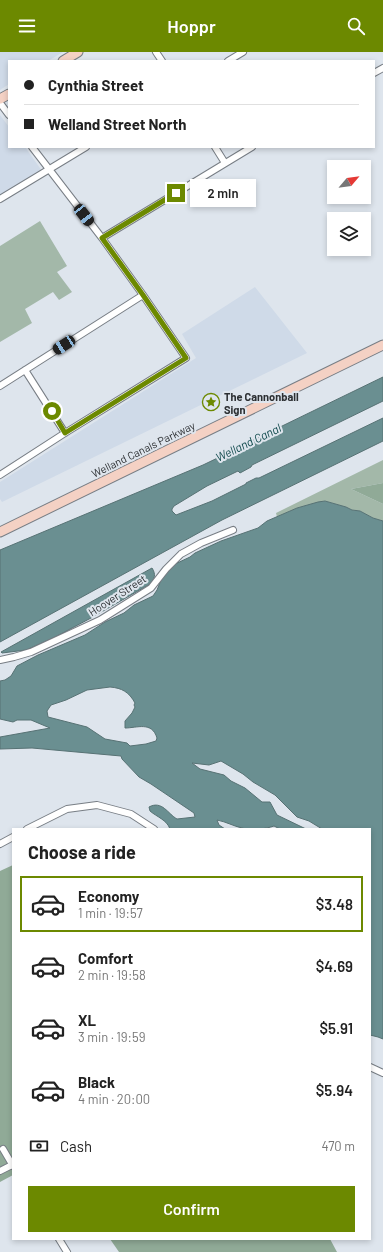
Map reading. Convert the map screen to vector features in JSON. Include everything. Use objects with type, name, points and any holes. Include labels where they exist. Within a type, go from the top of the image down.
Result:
[{"type":"street","points":[[65,60],[78,52]]},
{"type":"street","points":[[230,60],[243,52]]},
{"type":"street","points":[[0,103],[8,115]]},
{"type":"street","points":[[0,475],[186,358],[102,238],[33,148]]},
{"type":"street","points":[[0,199],[84,148]]},
{"type":"street","points":[[216,148],[225,163]]},
{"type":"street","points":[[102,238],[250,148]]},
{"type":"street","points":[[0,386],[143,295]]},
{"type":"street","name":"Welland Canals Parkway","points":[[0,532],[383,344]]},
{"type":"street","points":[[25,370],[65,433]]},
{"type":"street","name":"Hoover Street","points":[[0,660],[31,652],[100,620],[151,588],[166,569],[181,554],[200,543],[233,530]]},
{"type":"street","points":[[29,828],[67,809],[97,805],[131,814],[152,828]]},
{"type":"street","points":[[0,844],[12,838]]},
{"type":"street","points":[[371,1066],[383,1072]]},
{"type":"street","points":[[0,1171],[12,1165],[3,1149]]},
{"type":"street","points":[[60,1240],[67,1252]]},
{"type":"shaded area","points":[[0,52],[63,52],[50,60],[8,60],[8,85],[0,90]]},
{"type":"shaded area","points":[[0,115],[8,126],[8,148],[26,148],[42,171],[0,196]]},
{"type":"shaded area","points":[[40,221],[67,266],[57,272],[72,292],[59,300],[53,292],[25,309],[32,323],[0,342],[0,246]]},
{"type":"shaded area","points":[[255,287],[307,353],[2,502],[0,499],[0,482],[196,358],[182,334]]},
{"type":"shaded area","points":[[383,377],[383,401],[252,465],[240,473],[238,471],[207,486],[174,506],[172,511],[176,515],[212,501],[256,478],[259,478],[383,418],[383,441],[222,520],[0,642],[0,550],[203,465],[230,452],[229,450],[243,445]]},
{"type":"shaded area","points":[[383,460],[383,483],[351,489],[383,504],[383,521],[373,518],[360,511],[352,510],[325,501],[297,508],[277,517],[276,513]]},
{"type":"shaded area","points":[[383,483],[383,504],[351,489]]},
{"type":"shaded area","points":[[325,501],[352,510],[360,511],[373,518],[383,521],[383,1039],[371,1035],[371,828],[320,828],[309,821],[297,817],[275,795],[221,761],[209,765],[192,763],[200,769],[224,775],[231,781],[245,788],[262,802],[270,802],[277,815],[304,828],[278,828],[274,826],[266,828],[242,828],[217,820],[219,825],[224,828],[170,828],[164,821],[150,811],[149,807],[154,805],[161,806],[177,819],[195,817],[194,813],[139,777],[121,756],[32,748],[0,749],[0,737],[50,728],[31,720],[17,720],[13,722],[0,719],[0,681],[11,676],[17,666],[38,655],[85,635],[105,622],[124,613],[134,605],[153,596],[161,580],[173,565],[221,541],[258,528],[267,521],[297,508]],"holes":[[[110,687],[128,693],[135,703],[132,713],[125,721],[125,728],[148,727],[155,733],[157,738],[156,741],[130,746],[127,743],[105,739],[87,727],[48,717],[47,711],[51,705],[87,690]]]},
{"type":"shaded area","points":[[152,568],[154,576],[150,584],[91,618],[26,650],[1,652]]},
{"type":"shaded area","points":[[12,865],[12,1176],[0,1182],[0,871]]},
{"type":"shaded area","points":[[111,1240],[331,1240],[337,1252],[119,1252]]},
{"type":"place","name":"The Cannonball Sign","points":[[211,402]]},
{"type":"route","points":[[52,411],[65,433],[186,358],[102,238],[176,193]]},
{"type":"water label","name":"Welland Canal","points":[[248,442]]}]
